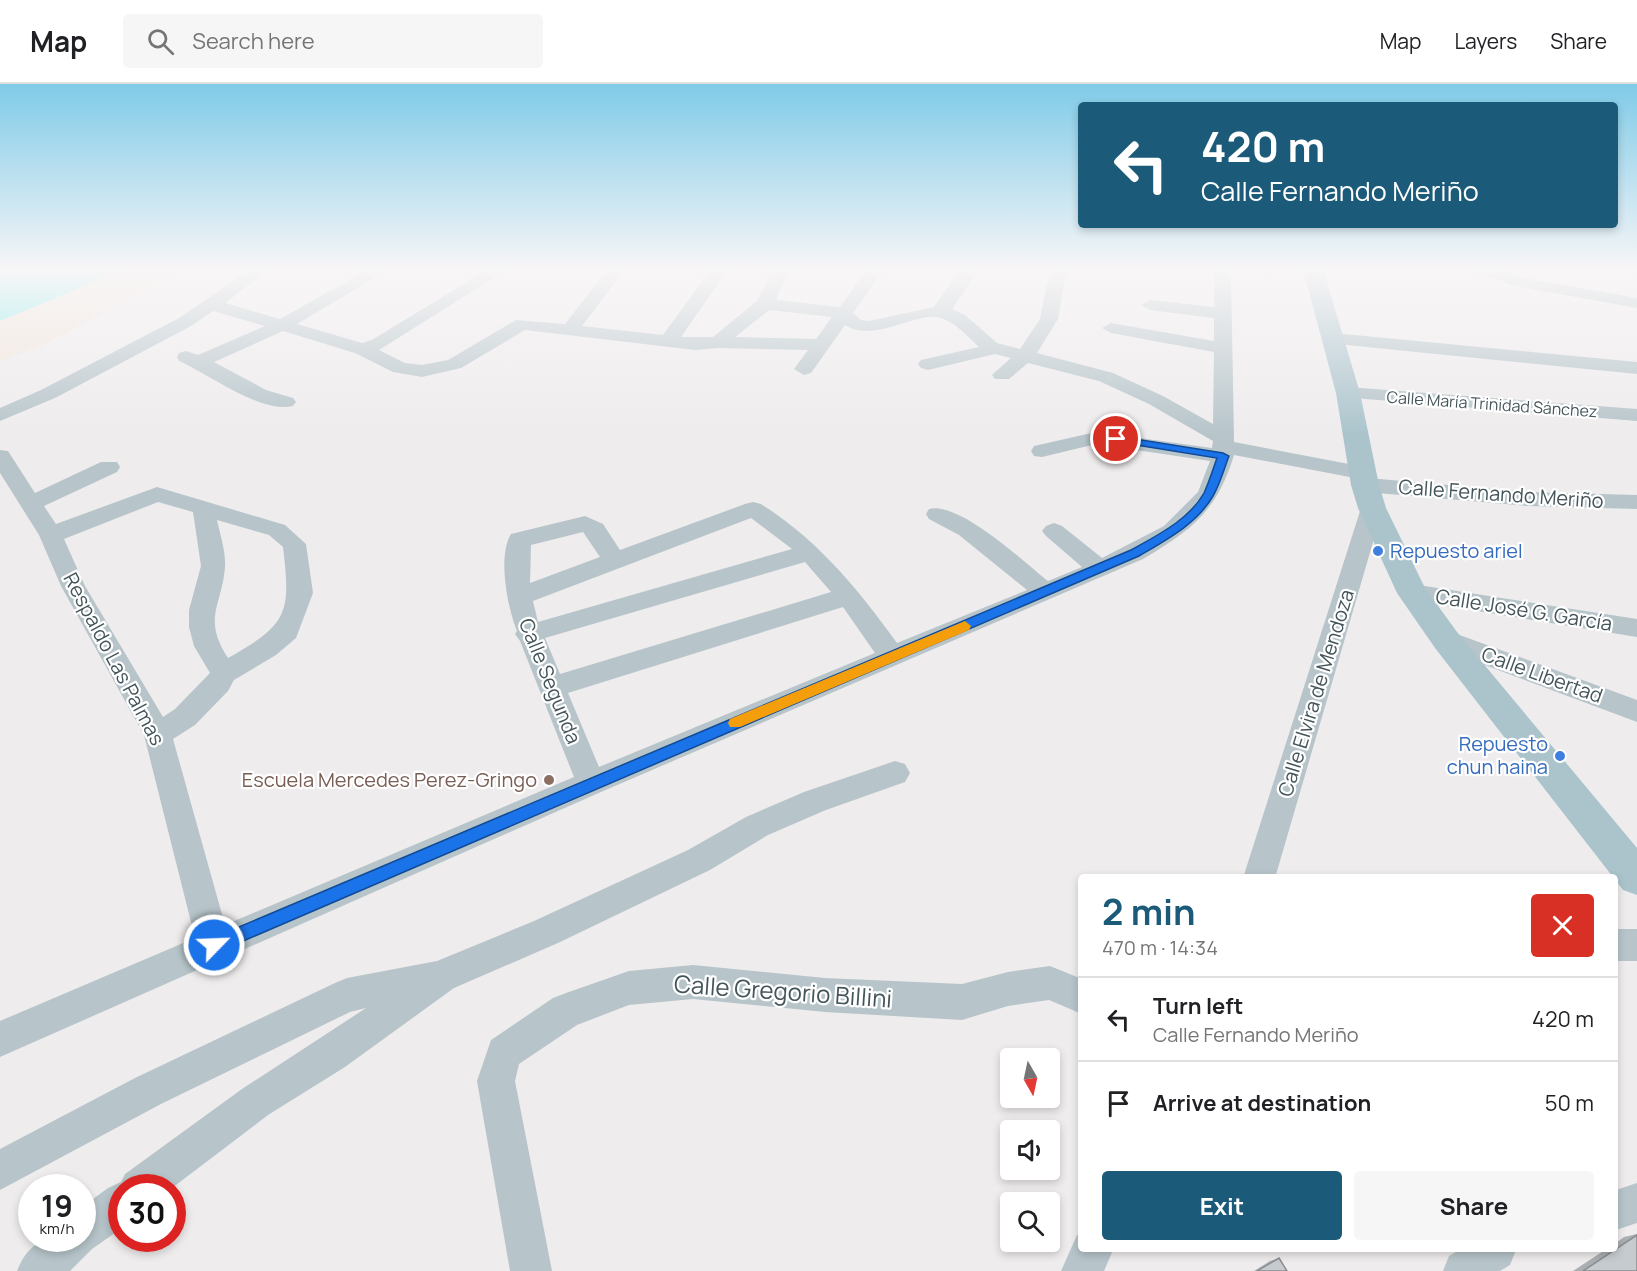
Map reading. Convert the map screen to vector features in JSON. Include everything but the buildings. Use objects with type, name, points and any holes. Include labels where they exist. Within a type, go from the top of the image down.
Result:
[{"type":"main road","points":[[1330,324],[1348,393],[1366,489],[1412,593],[1446,640],[1637,876]]},
{"type":"street","points":[[0,415],[48,394],[180,324]]},
{"type":"street","points":[[366,348],[406,324]]},
{"type":"street","points":[[286,402],[272,400],[247,390],[192,359],[282,325],[366,348],[400,368],[422,371],[454,364],[521,324]]},
{"type":"street","points":[[527,324],[695,344],[718,342],[821,345]]},
{"type":"street","points":[[571,328],[574,324]]},
{"type":"street","points":[[669,340],[680,324]]},
{"type":"street","points":[[718,342],[740,324]]},
{"type":"street","points":[[804,369],[836,324]]},
{"type":"street","points":[[854,324],[877,324]]},
{"type":"street","points":[[965,324],[993,349]]},
{"type":"street","points":[[1002,375],[1026,357],[1046,324]]},
{"type":"street","points":[[0,1038],[591,783],[1135,553],[1172,531],[1194,512],[1208,495],[1224,447],[1225,324]]},
{"type":"street","points":[[1111,328],[1225,349]]},
{"type":"street","points":[[1334,339],[1637,368]]},
{"type":"street","points":[[928,364],[993,349],[1026,357],[1122,384],[1224,447]]},
{"type":"street","name":"Calle María Trinidad Sánchez","points":[[1348,393],[1634,418]]},
{"type":"street","points":[[1065,426],[1096,438]]},
{"type":"street","name":"Calle Fernando Meriño","points":[[1042,451],[1096,438],[1224,447],[1366,489],[1528,499],[1637,502]]},
{"type":"street","name":"Respaldo Las Palmas","points":[[0,456],[51,535],[73,586],[158,734],[214,945]]},
{"type":"street","points":[[32,503],[109,467]]},
{"type":"street","name":"Calle Elvira de Mendoza","points":[[1260,874],[1366,489]]},
{"type":"street","points":[[51,535],[152,495],[277,530],[294,544],[301,593],[287,631],[267,648],[224,673],[218,684],[185,717],[158,734]]},
{"type":"street","points":[[204,509],[213,566],[202,610],[202,627],[207,646],[224,673]]},
{"type":"street","points":[[518,597],[615,562],[747,509],[753,509],[811,552],[848,596],[892,656]]},
{"type":"street","points":[[937,514],[967,530],[1046,592]]},
{"type":"street","name":"Calle Segunda","points":[[591,783],[528,634],[518,597],[519,540],[585,524],[591,526],[615,562]]},
{"type":"street","points":[[1054,531],[1099,568]]},
{"type":"street","points":[[528,634],[811,552]]},
{"type":"street","name":"Calle José G. García","points":[[1412,593],[1637,628]]},
{"type":"street","points":[[552,687],[848,596]]},
{"type":"street","name":"Calle Libertad","points":[[1446,640],[1637,711]]},
{"type":"street","points":[[0,1170],[180,1075],[347,995],[442,976],[546,932],[699,860],[757,826],[815,801],[894,773]]},
{"type":"street","points":[[1618,945],[1637,945]]},
{"type":"street","points":[[159,1174],[255,1102],[332,1054],[442,976]]},
{"type":"street","name":"Calle Gregorio Billini","points":[[531,1271],[496,1081],[504,1053],[566,1011],[629,987],[693,982],[825,994],[962,1002],[1008,989],[1050,983],[1078,995]]},
{"type":"street","points":[[1618,1209],[1637,1203]]},
{"type":"street","points":[[96,1222],[108,1213]]},
{"type":"street","points":[[38,1271],[60,1252]]},
{"type":"street","points":[[1082,1271],[1091,1252]]},
{"type":"street","points":[[1464,1271],[1492,1252]]},
{"type":"sand","points":[[0,324],[81,324],[43,345],[0,361]]},
{"type":"slow traffic","points":[[735,723],[965,626]]},
{"type":"place","name":"Repuesto ariel","points":[[1378,551]]},
{"type":"place","name":"Repuesto chun haina","points":[[1560,756]]},
{"type":"place","name":"Escuela Mercedes Perez-Gringo","points":[[549,780]]},
{"type":"route","points":[[214,945],[1135,553],[1172,531],[1194,512],[1208,495],[1223,456],[1116,439]]}]
